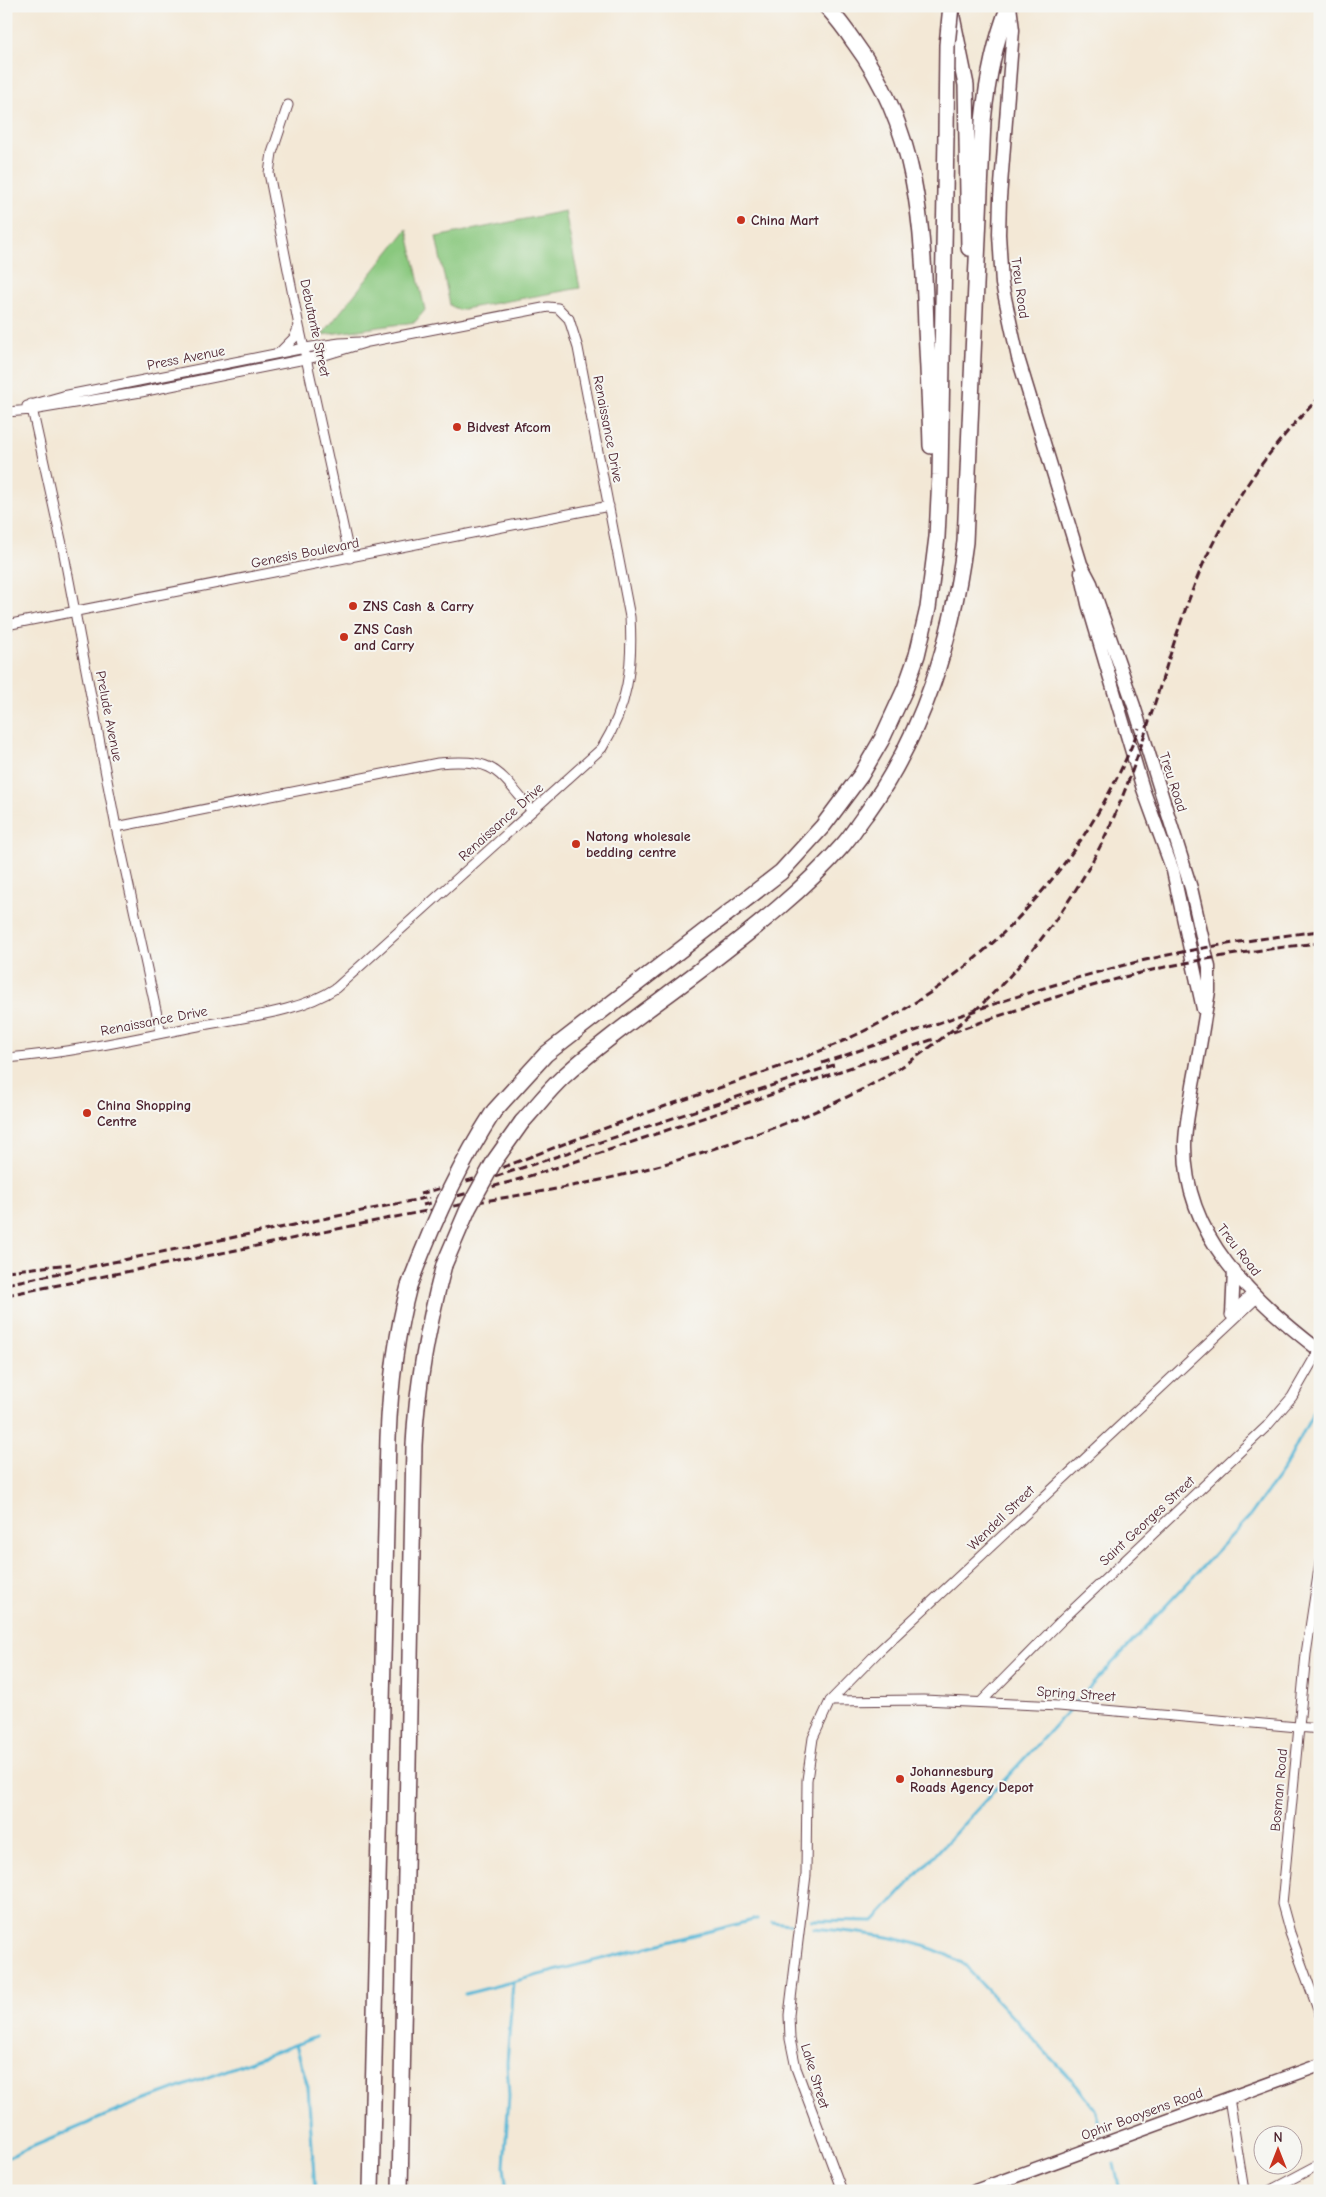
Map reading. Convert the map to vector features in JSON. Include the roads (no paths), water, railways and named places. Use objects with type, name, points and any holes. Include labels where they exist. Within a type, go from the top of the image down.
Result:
[{"type":"highway","points":[[826,6],[862,52],[881,82],[907,149],[914,180],[924,263],[934,515],[937,537]]},
{"type":"highway","points":[[371,2191],[388,1430],[394,1363],[402,1310],[432,1226],[448,1191],[472,1146],[494,1111],[546,1054],[781,872],[823,826],[861,775],[882,738],[905,689],[917,655],[928,608],[937,537],[940,475],[947,45],[950,6]]},
{"type":"highway","points":[[950,6],[963,62],[966,85],[968,233],[975,286]]},
{"type":"highway","points":[[400,2191],[414,1445],[421,1368],[430,1321],[444,1266],[468,1209],[495,1160],[522,1122],[562,1078],[634,1019],[707,965],[793,896],[844,844],[887,785],[916,731],[938,671],[954,611],[965,542],[983,121],[986,90],[996,44],[1010,6]]},
{"type":"street","name":"Treu Road","points":[[1010,6],[1013,30],[999,225],[1002,284],[1018,358],[1081,564],[1088,604],[1144,789],[1173,870],[1204,1014],[1184,1143],[1187,1179],[1196,1214],[1216,1248],[1255,1294],[1319,1351]]},
{"type":"street","name":"Debutante Street","points":[[288,105],[272,153],[269,173],[299,326],[308,358],[350,558]]},
{"type":"street","name":"Press Avenue","points":[[32,407],[107,398],[308,358],[368,342],[548,306],[558,308],[566,313]]},
{"type":"street","name":"Renaissance Drive","points":[[6,1058],[66,1052],[300,1005],[322,997],[336,988],[602,748],[615,726],[624,702],[632,646],[630,617],[578,348],[573,328],[566,313]]},
{"type":"street","points":[[278,354],[294,338],[299,326],[312,341],[320,345]]},
{"type":"street","name":"Press Avenue","points":[[9,412],[105,388],[320,345],[368,342]]},
{"type":"street","points":[[105,388],[107,398]]},
{"type":"street","name":"Prelude Avenue","points":[[32,407],[75,611],[116,827],[161,1033]]},
{"type":"street","name":"Genesis Boulevard","points":[[6,625],[610,506]]},
{"type":"street","points":[[116,827],[438,763],[464,760],[483,763],[500,773],[532,812]]},
{"type":"street","points":[[1232,1314],[1234,1270]]},
{"type":"street","name":"Wendell Street","points":[[1193,1356],[1232,1314],[1255,1294]]},
{"type":"street","name":"Wendell Street","points":[[830,1701],[879,1651],[1193,1356],[1255,1294]]},
{"type":"street","name":"Saint Georges Street","points":[[981,1702],[1054,1628],[1272,1421],[1292,1397],[1319,1351]]},
{"type":"street","name":"Bosman Road","points":[[1320,1562],[1307,1645],[1282,1908],[1320,2015]]},
{"type":"street","name":"Spring Street","points":[[830,1701],[981,1702],[1059,1706],[1320,1729]]},
{"type":"street","name":"Lake Street","points":[[830,1701],[813,1738],[809,1762],[807,1856],[800,1935],[790,2008],[790,2039],[796,2068],[842,2191]]},
{"type":"street","name":"Ophir Booysens Road","points":[[975,2191],[1320,2065]]},
{"type":"street","points":[[1229,2098],[1244,2191]]},
{"type":"street","points":[[1269,2191],[1320,2164]]},
{"type":"waterway","points":[[1073,1705],[1250,1516],[1285,1467],[1320,1400]]},
{"type":"waterway","points":[[812,1920],[874,1921],[1069,1710]]},
{"type":"waterway","points":[[465,1994],[757,1919]]},
{"type":"waterway","points":[[772,1922],[790,1924]]},
{"type":"waterway","points":[[814,1928],[909,1942],[945,1954],[962,1963],[1077,2086],[1095,2109],[1102,2133]]},
{"type":"waterway","points":[[507,2191],[504,2167],[509,2096],[507,2063],[513,1982]]},
{"type":"waterway","points":[[6,2158],[119,2110],[316,2037]]},
{"type":"waterway","points":[[296,2045],[308,2087],[315,2191]]},
{"type":"waterway","points":[[1114,2163],[1120,2191]]},
{"type":"railway","points":[[6,1295],[398,1216],[574,1186],[615,1177],[672,1162],[762,1132],[853,1094],[901,1067],[933,1045],[993,993],[1020,965],[1068,902],[1088,869],[1122,798],[1184,613],[1209,551],[1250,480],[1283,437],[1320,397]]},
{"type":"railway","points":[[480,1176],[640,1115],[835,1045],[905,1009],[949,979],[990,945],[1028,908],[1062,867],[1092,823],[1118,777],[1139,728]]},
{"type":"railway","points":[[822,1063],[1090,974],[1176,953],[1224,944],[1320,931]]},
{"type":"railway","points":[[953,1032],[1006,1013],[1142,972],[1226,956],[1320,943]]},
{"type":"railway","points":[[423,1205],[510,1182],[571,1163],[934,1039]]},
{"type":"railway","points":[[473,1184],[834,1065]]},
{"type":"railway","points":[[420,1194],[481,1177]]},
{"type":"railway","points":[[6,1284],[430,1197]]},
{"type":"railway","points":[[6,1271],[71,1264]]},
{"type":"place","name":"China Mart","points":[[741,220]]},
{"type":"place","name":"Bidvest Afcom","points":[[457,427]]},
{"type":"place","name":"ZNS Cash & Carry","points":[[353,606]]},
{"type":"place","name":"ZNS Cash and Carry","points":[[344,637]]},
{"type":"place","name":"Natong wholesale bedding centre","points":[[576,844]]},
{"type":"place","name":"China Shopping Centre","points":[[87,1113]]},
{"type":"place","name":"Johannesburg Roads Agency Depot","points":[[900,1779]]}]
